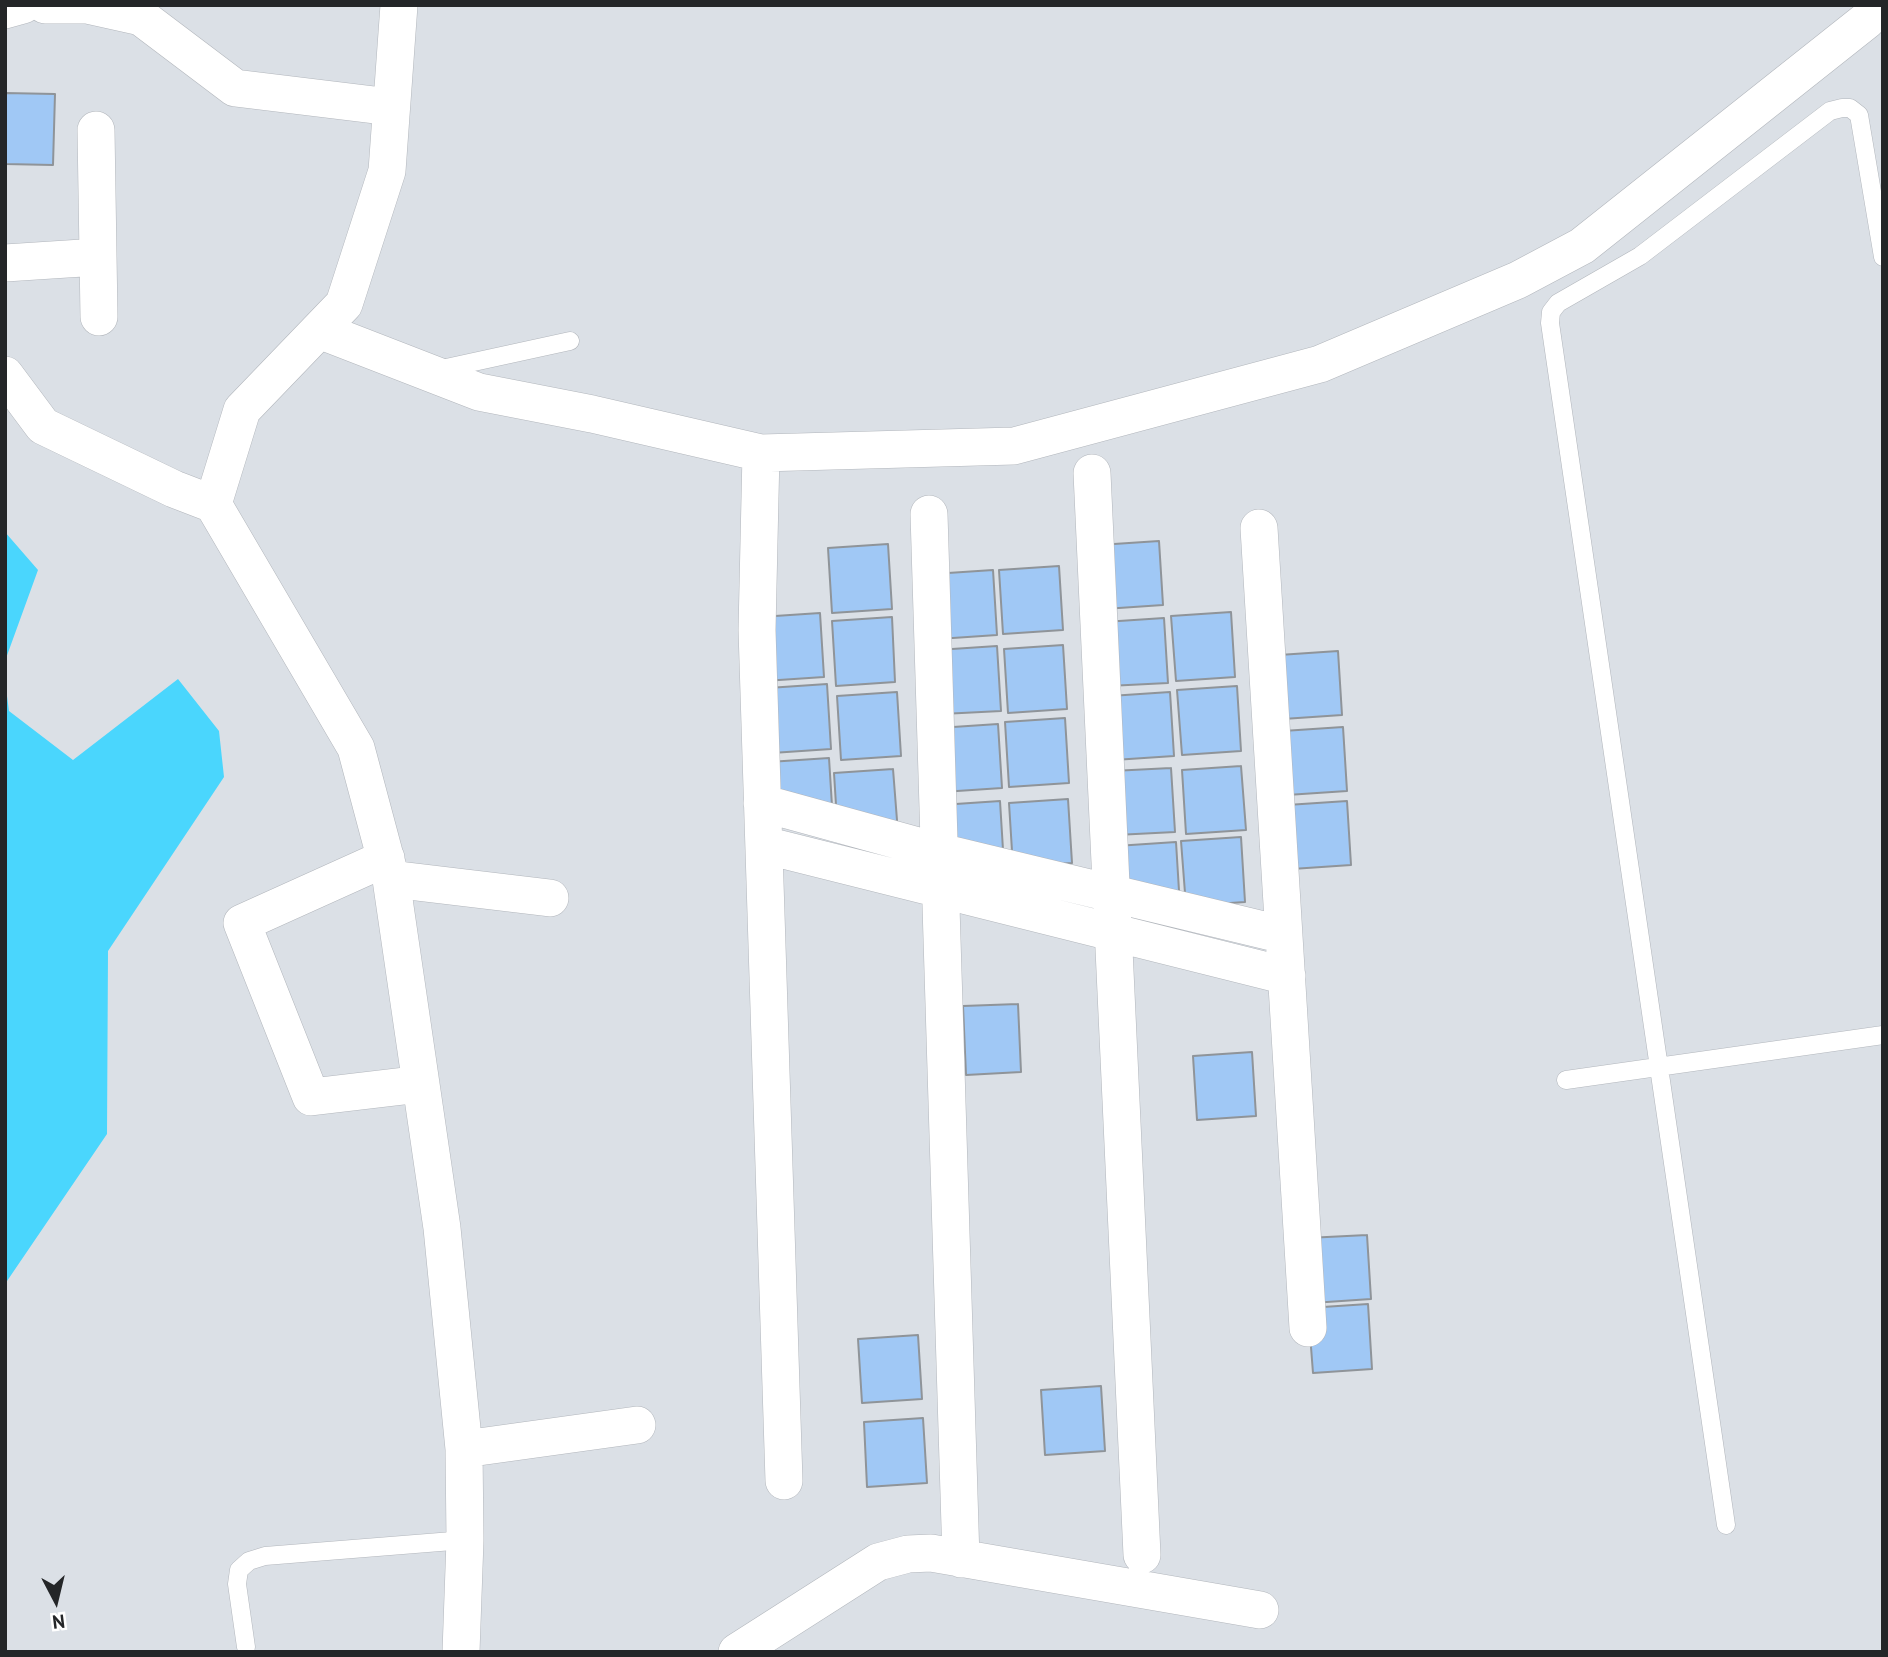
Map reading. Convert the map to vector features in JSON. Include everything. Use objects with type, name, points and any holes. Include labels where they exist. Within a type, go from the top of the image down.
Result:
[{"type":"street","points":[[5,10],[23,5]]},
{"type":"street","points":[[45,5],[87,5],[141,17],[234,88],[391,107]]},
{"type":"street","points":[[213,504],[242,410],[344,304],[387,171],[399,5]]},
{"type":"street","points":[[318,330],[479,392],[592,414],[761,453],[1014,446],[1320,364],[1518,280],[1582,246],[1867,20],[1881,5]]},
{"type":"street","points":[[96,130],[99,317]]},
{"type":"street","points":[[5,263],[98,257]]},
{"type":"street","points":[[5,374],[43,426],[174,489],[213,504],[356,748],[388,869],[442,1228],[464,1449],[465,1540],[461,1652]]},
{"type":"street","points":[[761,453],[757,630],[784,1481]]},
{"type":"street","points":[[1092,473],[1142,1555]]},
{"type":"street","points":[[929,514],[961,1559]]},
{"type":"street","points":[[1259,528],[1308,1328]]},
{"type":"street","points":[[762,803],[940,852],[1284,935]]},
{"type":"street","points":[[764,845],[1287,976]]},
{"type":"street","points":[[421,1084],[311,1097],[242,923],[388,869],[550,898]]},
{"type":"street","points":[[464,1449],[637,1425]]},
{"type":"street","points":[[737,1652],[878,1562],[908,1554],[931,1553],[1260,1610]]},
{"type":"lane","points":[[1726,1525],[1552,337],[1551,312],[1567,296],[1640,256],[1830,111],[1842,108],[1850,108],[1858,115],[1883,257]]},
{"type":"lane","points":[[427,372],[570,341]]},
{"type":"lane","points":[[1566,1080],[1883,1035]]},
{"type":"lane","points":[[246,1647],[237,1584],[239,1570],[249,1561],[265,1556],[465,1540]]},
{"type":"water","points":[[5,532],[38,570],[5,661]]},
{"type":"water","points":[[178,679],[219,731],[224,777],[108,951],[107,1134],[5,1284],[5,681],[9,711],[73,760]]},
{"type":"building","points":[[5,93],[55,94],[53,165],[5,164]]},
{"type":"building","points":[[1159,541],[1163,605],[1104,609],[1099,545]]},
{"type":"building","points":[[888,544],[892,609],[832,613],[828,548]]},
{"type":"building","points":[[1059,566],[1063,630],[1003,634],[999,570]]},
{"type":"building","points":[[993,570],[997,635],[938,639],[933,574]]},
{"type":"building","points":[[1231,612],[1235,677],[1176,681],[1171,616]]},
{"type":"building","points":[[820,613],[824,677],[764,681],[760,617]]},
{"type":"building","points":[[892,617],[895,682],[836,686],[832,621]]},
{"type":"building","points":[[1164,618],[1168,683],[1108,686],[1104,622]]},
{"type":"building","points":[[1063,645],[1067,709],[1008,713],[1004,649]]},
{"type":"building","points":[[997,646],[1001,711],[942,714],[937,650]]},
{"type":"building","points":[[1338,651],[1342,715],[1283,719],[1279,655]]},
{"type":"building","points":[[827,684],[831,749],[772,753],[768,688]]},
{"type":"building","points":[[1237,686],[1241,751],[1182,755],[1177,690]]},
{"type":"building","points":[[897,692],[901,756],[841,760],[837,696]]},
{"type":"building","points":[[1170,692],[1174,756],[1114,760],[1110,696]]},
{"type":"building","points":[[1065,718],[1069,783],[1009,787],[1005,722]]},
{"type":"building","points":[[998,724],[1002,788],[942,792],[938,728]]},
{"type":"building","points":[[1343,727],[1347,791],[1287,795],[1283,731]]},
{"type":"building","points":[[829,758],[833,822],[773,826],[769,762]]},
{"type":"building","points":[[1241,766],[1246,830],[1186,834],[1182,770]]},
{"type":"building","points":[[1171,768],[1175,832],[1116,835],[1112,771]]},
{"type":"building","points":[[893,769],[898,833],[838,837],[834,773]]},
{"type":"building","points":[[1068,799],[1072,863],[1013,867],[1009,803]]},
{"type":"building","points":[[1000,801],[1004,866],[945,870],[941,805]]},
{"type":"building","points":[[1347,801],[1351,865],[1292,869],[1287,805]]},
{"type":"building","points":[[1241,837],[1245,902],[1186,906],[1181,841]]},
{"type":"building","points":[[1176,842],[1180,907],[1120,910],[1116,846]]},
{"type":"building","points":[[1018,1004],[1021,1072],[966,1075],[963,1006]]},
{"type":"building","points":[[1252,1052],[1256,1116],[1197,1120],[1193,1056]]},
{"type":"building","points":[[1367,1235],[1371,1299],[1312,1303],[1307,1238]]},
{"type":"building","points":[[1368,1304],[1372,1369],[1313,1373],[1308,1308]]},
{"type":"building","points":[[918,1335],[922,1399],[862,1403],[858,1339]]},
{"type":"building","points":[[1101,1386],[1105,1451],[1045,1455],[1041,1390]]},
{"type":"building","points":[[923,1418],[927,1483],[867,1487],[864,1422]]}]
